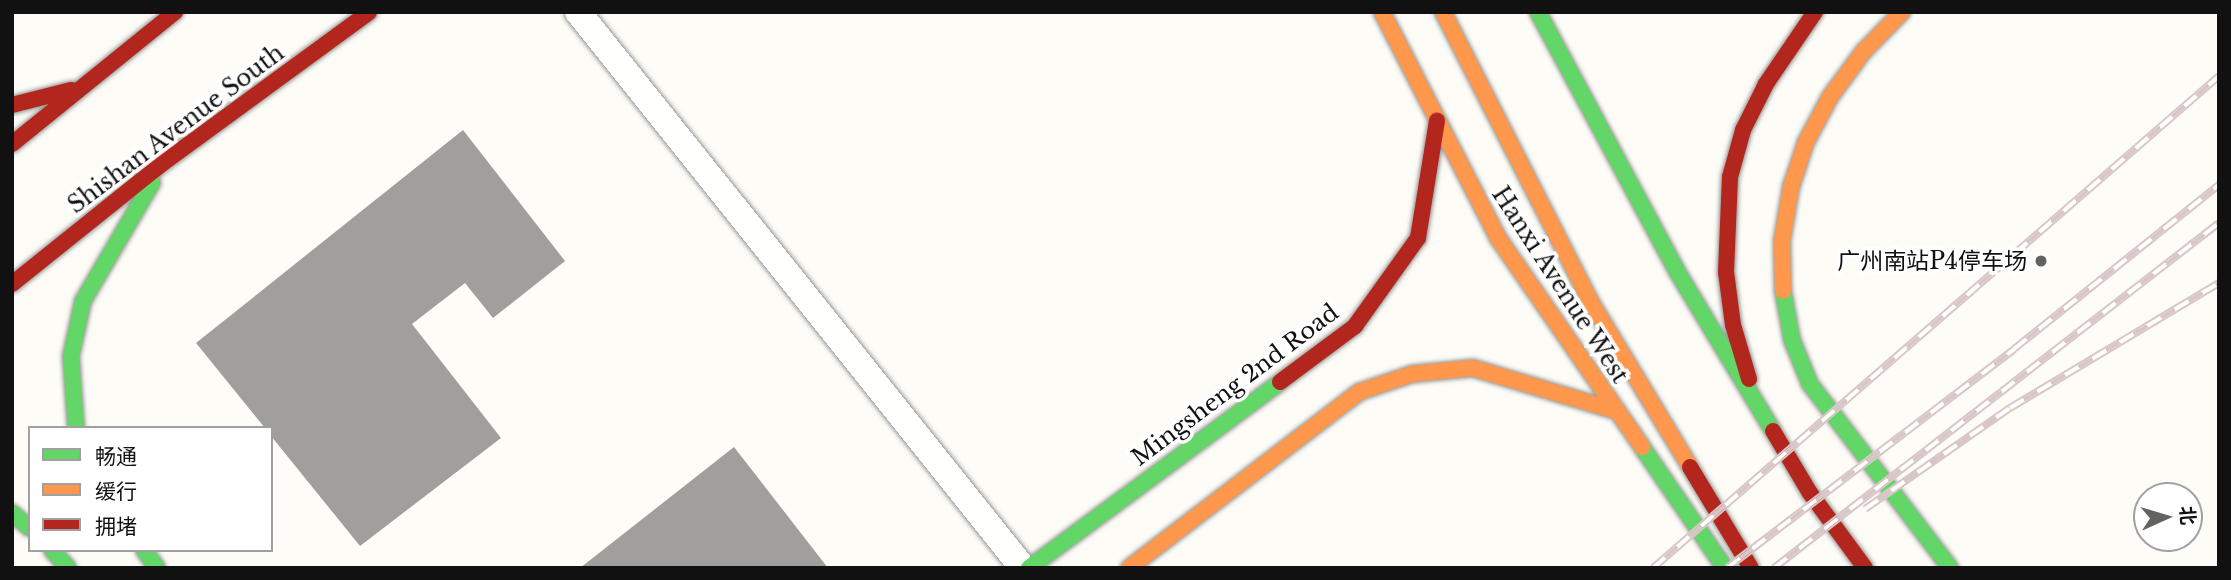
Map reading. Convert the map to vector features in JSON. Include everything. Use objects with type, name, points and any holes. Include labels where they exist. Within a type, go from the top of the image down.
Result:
[{"type":"street","points":[[12,144],[97,78],[174,12]]},
{"type":"street","name":"Shishan Avenue South","points":[[12,284],[163,163],[369,12]]},
{"type":"street","points":[[578,12],[1023,568]]},
{"type":"street","name":"Hanxi Avenue West","points":[[1382,12],[1498,238],[1613,410],[1726,568]]},
{"type":"street","points":[[1443,12],[1590,300],[1751,568]]},
{"type":"street","points":[[1538,12],[1658,237],[1810,493],[1865,568]]},
{"type":"street","points":[[1755,400],[1733,325],[1726,272],[1730,177],[1743,130],[1766,84],[1815,12]]},
{"type":"street","points":[[1902,12],[1863,52],[1830,97],[1806,142],[1791,187],[1782,241],[1783,290],[1792,340],[1810,384],[1950,568]]},
{"type":"street","points":[[12,105],[60,94],[97,78]]},
{"type":"street","name":"Mingsheng 2nd Road","points":[[1029,568],[1355,326],[1418,238],[1437,121]]},
{"type":"street","points":[[76,426],[71,356],[83,301],[163,163]]},
{"type":"street","points":[[1129,568],[1359,392],[1391,382],[1473,368],[1544,386],[1613,410]]},
{"type":"street","points":[[12,513],[28,526]]},
{"type":"street","points":[[54,552],[68,568]]},
{"type":"street","points":[[146,552],[157,568]]},
{"type":"building","points":[[463,130],[565,261],[493,318],[465,283],[412,324],[501,438],[360,546],[273,438],[273,426],[263,426],[196,343]]},
{"type":"building","points":[[734,447],[828,568],[580,568]]},
{"type":"railway","points":[[1653,568],[2219,76]]},
{"type":"railway","points":[[1727,568],[2014,349],[2219,185]]},
{"type":"railway","points":[[1774,568],[2219,223]]},
{"type":"railway","points":[[1865,509],[2010,408],[2219,283]]},
{"type":"traffic: fast","points":[[1538,12],[1678,273],[1773,431]]},
{"type":"traffic: fast","points":[[76,426],[71,356],[83,301],[152,183]]},
{"type":"traffic: fast","points":[[1783,291],[1792,340],[1810,384],[1950,568]]},
{"type":"traffic: fast","points":[[1029,568],[1280,382]]},
{"type":"traffic: fast","points":[[1642,447],[1725,568]]},
{"type":"traffic: fast","points":[[12,513],[28,526]]},
{"type":"traffic: fast","points":[[54,552],[68,568]]},
{"type":"traffic: fast","points":[[145,552],[157,568]]},
{"type":"traffic: slow","points":[[1382,12],[1498,238],[1642,447]]},
{"type":"traffic: slow","points":[[1443,12],[1590,301],[1690,467]]},
{"type":"traffic: slow","points":[[1783,291],[1782,241],[1791,187],[1806,142],[1830,97],[1863,52],[1902,12]]},
{"type":"traffic: slow","points":[[1129,568],[1359,392],[1412,374],[1473,368],[1613,410]]},
{"type":"traffic: jam","points":[[12,144],[175,12]]},
{"type":"traffic: jam","points":[[12,284],[163,163],[369,12]]},
{"type":"traffic: jam","points":[[1749,379],[1733,325],[1726,272],[1730,177],[1743,130],[1766,84],[1815,12]]},
{"type":"traffic: jam","points":[[12,105],[71,90]]},
{"type":"traffic: jam","points":[[1280,382],[1355,326],[1418,238],[1437,121]]},
{"type":"traffic: jam","points":[[1773,431],[1810,493],[1865,568]]},
{"type":"traffic: jam","points":[[1690,467],[1751,568]]},
{"type":"place","name":"广州南站P4停车场","points":[[2041,261]]}]
